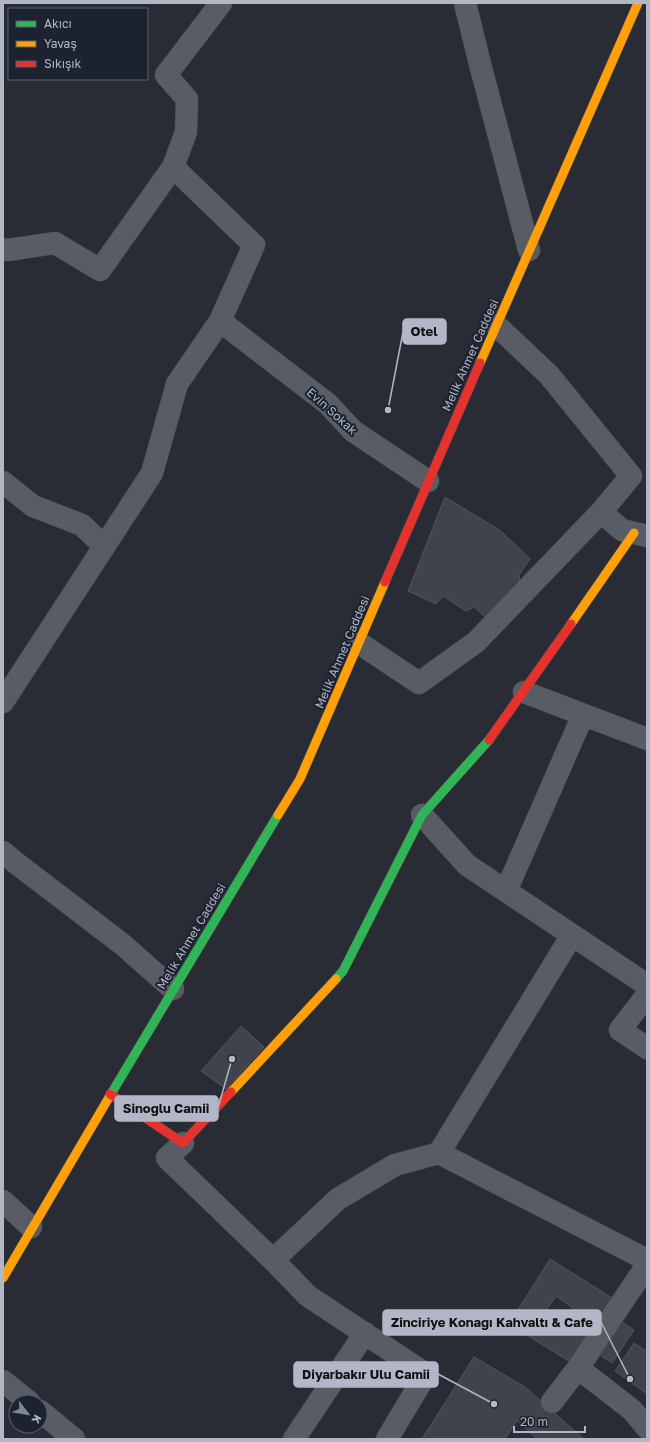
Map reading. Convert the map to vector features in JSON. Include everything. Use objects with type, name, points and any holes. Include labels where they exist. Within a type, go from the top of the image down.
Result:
[{"type":"street","points":[[3,249],[8,250],[55,243],[100,270],[173,167],[186,132],[187,99],[166,76],[219,3]]},
{"type":"street","points":[[465,3],[529,250]]},
{"type":"street","name":"Melik Ahmet Caddesi","points":[[3,1278],[31,1227],[110,1094],[300,779],[428,481],[638,3]]},
{"type":"street","points":[[3,702],[152,473],[177,384],[220,321],[254,245],[173,167]]},
{"type":"street","name":"Evin Sokak","points":[[220,321],[328,404],[353,431],[428,481]]},
{"type":"street","points":[[359,642],[419,683],[476,642],[601,512],[631,476],[549,375],[496,325]]},
{"type":"street","points":[[3,482],[33,506],[82,525],[104,546]]},
{"type":"street","points":[[387,1439],[426,1374],[308,1296],[273,1260],[167,1158],[183,1143],[343,971],[422,815],[494,736],[524,692],[641,535],[622,530],[601,512]]},
{"type":"street","points":[[524,692],[647,739]]},
{"type":"street","points":[[506,891],[583,715]]},
{"type":"street","points":[[422,815],[467,865],[647,985]]},
{"type":"street","points":[[7,864],[122,944],[174,989]]},
{"type":"street","points":[[439,1153],[572,935]]},
{"type":"street","points":[[647,995],[620,1030],[647,1048]]},
{"type":"street","points":[[110,1094],[183,1143]]},
{"type":"street","points":[[273,1260],[338,1199],[395,1164],[439,1153],[647,1260]]},
{"type":"street","points":[[3,1201],[31,1227]]},
{"type":"street","points":[[552,1402],[578,1368],[647,1265]]},
{"type":"street","points":[[294,1439],[365,1333]]},
{"type":"street","points":[[578,1368],[632,1410],[647,1428]]},
{"type":"street","points":[[3,1381],[19,1394]]},
{"type":"street","points":[[48,1418],[74,1439]]},
{"type":"building","points":[[445,497],[501,531],[530,559],[519,575],[520,584],[486,618],[474,607],[466,611],[443,596],[436,604],[408,591]]},
{"type":"building","points":[[241,1026],[264,1047],[226,1089],[201,1071]]},
{"type":"building","points":[[550,1259],[612,1298],[572,1363],[509,1324]],"holes":[[[556,1296],[574,1309],[562,1328],[543,1315]]]},
{"type":"building","points":[[619,1320],[634,1330],[612,1363],[598,1354]]},
{"type":"building","points":[[634,1343],[646,1351],[647,1349],[647,1394],[615,1371]]},
{"type":"building","points":[[474,1357],[525,1387],[584,1439],[537,1439],[517,1420],[505,1439],[422,1439]]},
{"type":"traffic: fast","points":[[336,979],[343,971],[422,815],[489,740]]},
{"type":"traffic: fast","points":[[111,1094],[278,815]]},
{"type":"traffic: slow","points":[[480,363],[638,3]]},
{"type":"traffic: slow","points":[[571,624],[634,533]]},
{"type":"traffic: slow","points":[[278,815],[300,779],[385,582]]},
{"type":"traffic: slow","points":[[231,1092],[336,979]]},
{"type":"traffic: slow","points":[[3,1278],[111,1094]]},
{"type":"traffic: jam","points":[[385,582],[480,363]]},
{"type":"traffic: jam","points":[[489,740],[571,624]]},
{"type":"traffic: jam","points":[[110,1094],[183,1143],[231,1092]]},
{"type":"place","name":"Otel","points":[[388,410]]},
{"type":"place","name":"Sinoğlu Camii","points":[[232,1059]]},
{"type":"place","name":"Zinciriye Konağı Kahvaltı & Cafe","points":[[630,1379]]},
{"type":"place","name":"Diyarbakır Ulu Camii","points":[[494,1404]]}]
